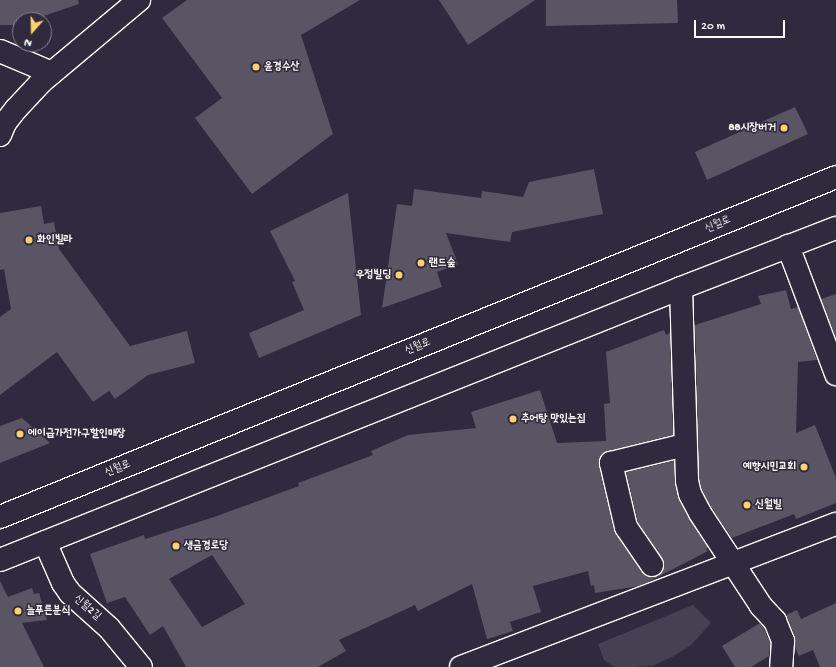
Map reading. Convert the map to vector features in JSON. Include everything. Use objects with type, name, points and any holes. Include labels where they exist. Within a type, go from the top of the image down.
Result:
[{"type":"street","points":[[0,135],[5,123],[16,109],[52,73],[139,0]]},
{"type":"street","points":[[0,51],[52,73]]},
{"type":"street","name":"신월로","points":[[0,517],[836,177]]},
{"type":"street","points":[[0,560],[681,288],[836,228]]},
{"type":"street","points":[[788,246],[836,374]]},
{"type":"street","points":[[681,288],[685,445],[687,481],[690,494],[700,513],[732,563],[756,595],[762,606],[775,621],[782,635],[783,648],[781,667]]},
{"type":"street","points":[[652,565],[626,527],[611,463],[685,445]]},
{"type":"street","points":[[461,667],[836,524]]},
{"type":"street","name":"신월2길","points":[[45,542],[63,583],[70,593],[109,628],[141,667]]},
{"type":"shaded area","points":[[693,605],[711,623],[691,645],[674,656],[652,666],[614,667],[604,660],[598,644]]},
{"type":"building","points":[[0,0],[78,0],[79,4],[52,13],[12,12],[12,25],[0,25]]},
{"type":"building","name":"윤경수산","points":[[187,0],[360,0],[301,35],[333,134],[252,194],[195,118],[222,98],[162,18]]},
{"type":"building","points":[[439,0],[535,0],[468,45]]},
{"type":"building","points":[[546,0],[677,0],[678,23],[546,26]]},
{"type":"building","points":[[795,107],[808,134],[707,180],[695,152]]},
{"type":"building","points":[[594,169],[603,214],[512,232],[510,242],[446,233],[458,264],[437,272],[442,287],[382,308],[397,204],[412,206],[414,189],[481,198],[482,191],[523,197],[529,182]]},
{"type":"building","points":[[348,193],[361,315],[259,358],[249,333],[304,310],[292,282],[295,281],[270,231]]},
{"type":"building","points":[[41,206],[44,224],[54,222],[59,249],[130,346],[187,331],[195,363],[148,375],[115,399],[109,391],[93,402],[57,352],[0,395],[0,317],[11,309],[4,269],[0,270],[0,213]]},
{"type":"building","points":[[786,290],[791,309],[798,307],[817,360],[798,362],[796,433],[815,425],[836,478],[836,503],[796,519],[794,514],[732,538],[711,507],[702,490],[699,479],[695,325],[761,304],[758,296]]},
{"type":"building","points":[[836,294],[836,338],[821,299]]},
{"type":"building","points":[[664,330],[666,335],[670,333],[673,435],[608,451],[602,454],[599,459],[599,466],[614,530],[642,572],[646,576],[653,577],[659,575],[663,571],[664,564],[638,522],[626,472],[674,461],[675,484],[679,500],[708,548],[706,549],[708,551],[648,582],[639,586],[595,593],[594,585],[591,586],[588,571],[533,586],[541,612],[510,622],[513,631],[487,639],[472,584],[418,611],[415,605],[339,640],[346,651],[318,667],[186,667],[163,626],[150,635],[125,597],[107,603],[90,554],[144,535],[145,539],[214,517],[299,486],[298,483],[373,455],[371,451],[408,435],[476,428],[471,412],[540,390],[557,443],[606,441],[604,404],[610,403],[606,352]],"holes":[[[212,555],[245,604],[202,627],[169,579]]]},
{"type":"building","name":"에이급가전가구할인매장","points":[[22,418],[50,443],[0,463],[0,426]]},
{"type":"building","points":[[0,581],[8,597],[32,588],[34,594],[39,593],[47,620],[22,623],[44,667],[0,667]]},
{"type":"building","points":[[836,603],[836,667],[820,667],[813,650],[799,656],[795,647],[795,636],[786,615],[797,610],[801,619]]},
{"type":"building","points":[[760,623],[764,628],[770,643],[769,656],[751,667],[735,667],[722,646]]},
{"type":"place","name":"윤경수산","points":[[256,67]]},
{"type":"place","name":"88시장버거","points":[[784,128]]},
{"type":"place","name":"화인빌라","points":[[29,240]]},
{"type":"place","name":"랜드숲","points":[[421,263]]},
{"type":"place","name":"우정빌딩","points":[[399,275]]},
{"type":"place","name":"추어탕 맛있는집","points":[[513,419]]},
{"type":"place","name":"에이급가전가구할인매장","points":[[20,434]]},
{"type":"place","name":"예향시민교회","points":[[804,467]]},
{"type":"place","name":"신월빌","points":[[747,505]]},
{"type":"place","name":"생금경로당","points":[[176,546]]},
{"type":"place","name":"늘푸른분식","points":[[18,611]]}]
